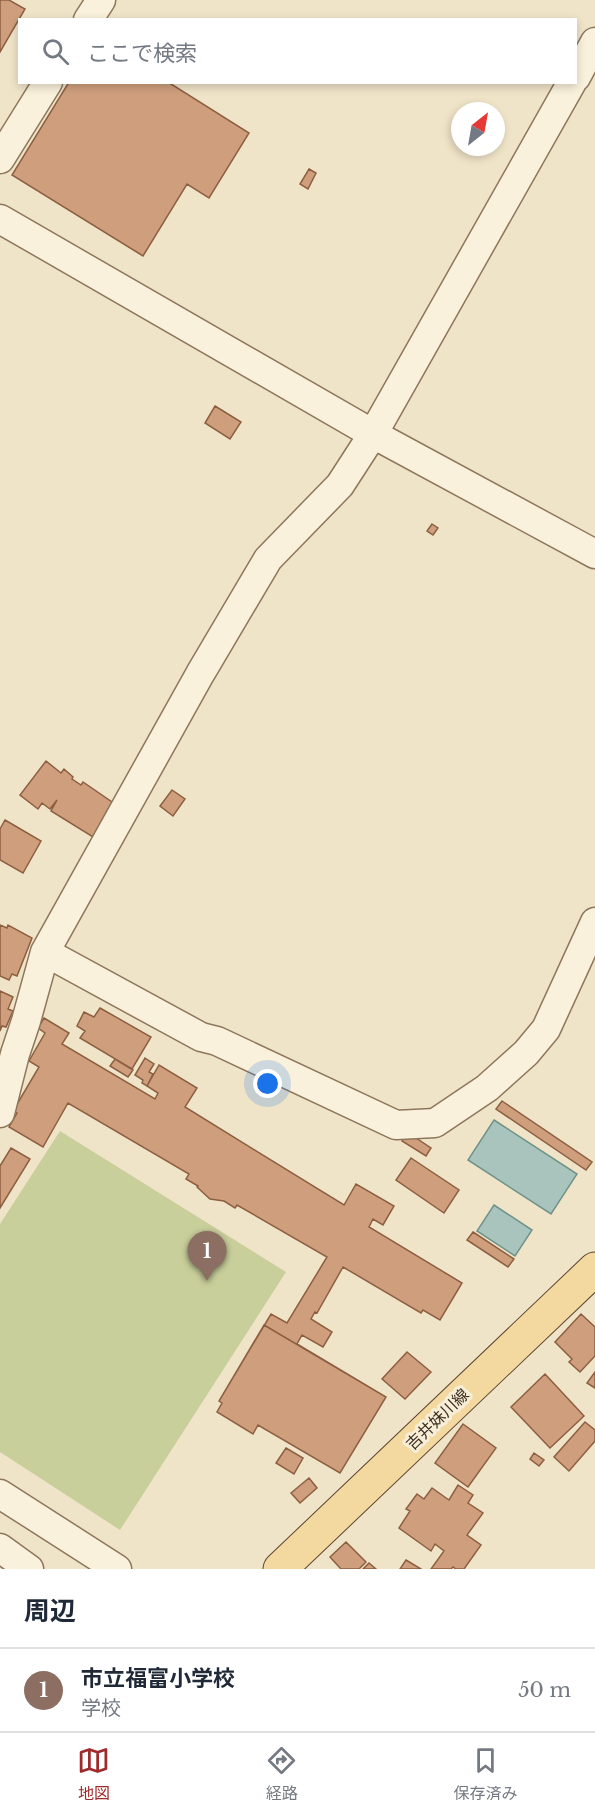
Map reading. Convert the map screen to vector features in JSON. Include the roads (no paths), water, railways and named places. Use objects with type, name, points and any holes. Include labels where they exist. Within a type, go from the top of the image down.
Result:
[{"type":"main road","name":"吉井妹川線","points":[[280,1569],[595,1269]]},
{"type":"street","points":[[89,18],[101,0]]},
{"type":"street","points":[[577,75],[595,42]]},
{"type":"street","points":[[0,159],[47,84]]},
{"type":"street","points":[[0,1113],[45,952],[200,674],[268,559],[340,485],[373,434],[571,84]]},
{"type":"street","points":[[0,219],[373,434],[595,554]]},
{"type":"street","points":[[45,952],[201,1037],[217,1041],[396,1125],[435,1123],[487,1088],[526,1053],[546,1029],[595,922]]},
{"type":"street","points":[[0,1494],[117,1569]]},
{"type":"street","points":[[0,1548],[29,1569]]},
{"type":"water","points":[[494,1120],[577,1174],[551,1214],[468,1160]]},
{"type":"water","points":[[494,1205],[532,1230],[515,1256],[477,1231]]},
{"type":"place","name":"市立福富小学校","points":[[207,1281]]}]
